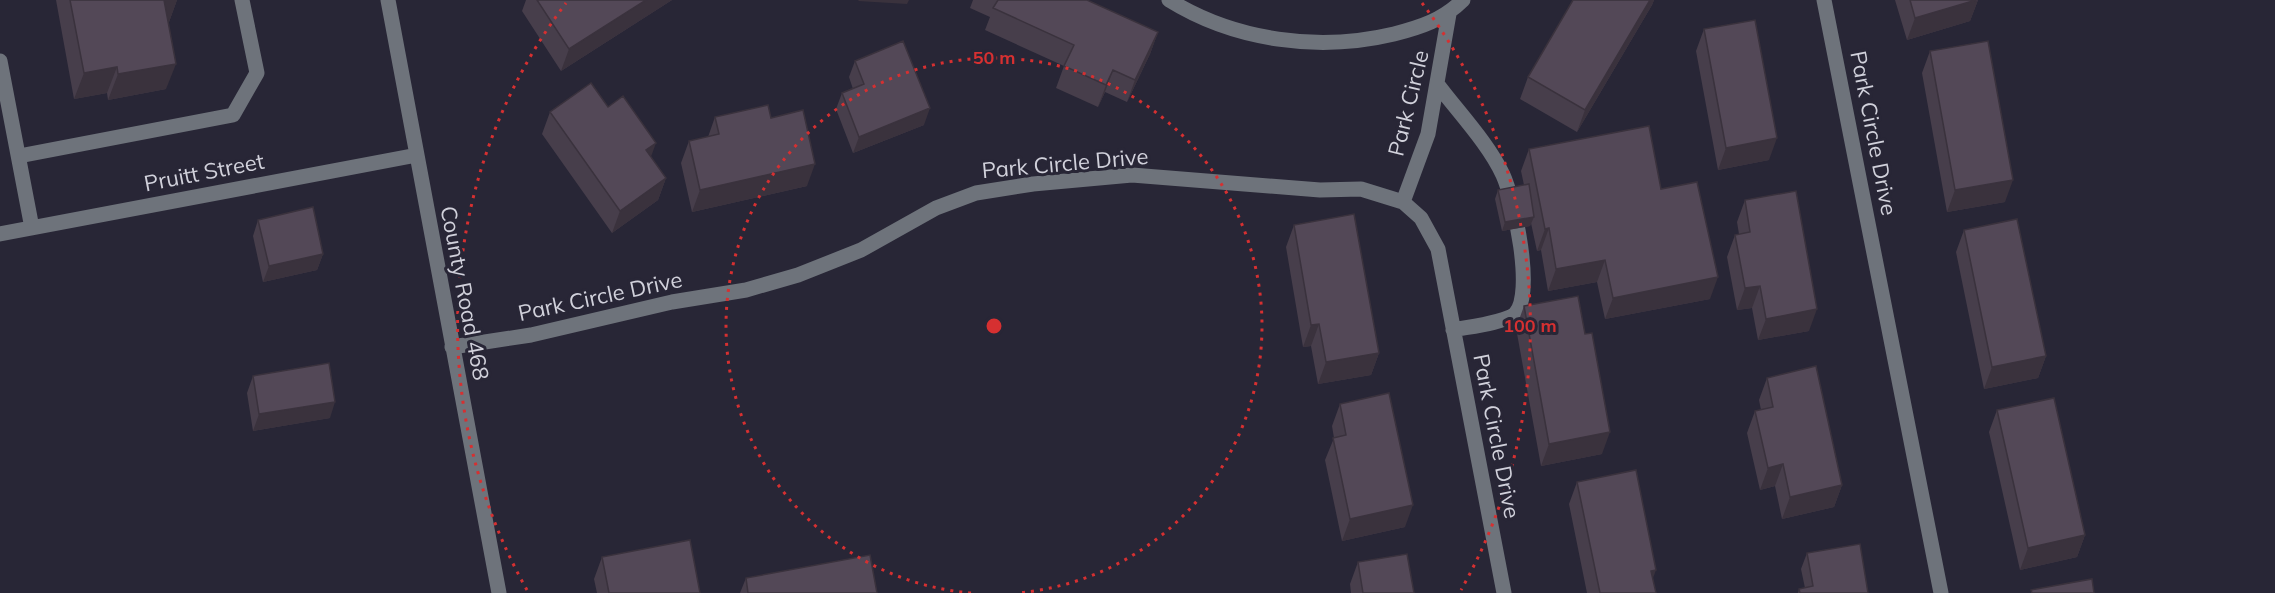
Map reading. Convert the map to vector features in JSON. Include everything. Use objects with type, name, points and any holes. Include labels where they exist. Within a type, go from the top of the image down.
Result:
[{"type":"street","points":[[19,156],[233,115],[257,73],[242,0]]},
{"type":"street","name":"County Road 468","points":[[388,0],[499,593]]},
{"type":"street","points":[[1169,0],[1221,24],[1263,36],[1324,44],[1369,40],[1421,27],[1449,14],[1463,0]]},
{"type":"street","name":"Park Circle Drive","points":[[1824,0],[1941,593]]},
{"type":"street","name":"Park Circle","points":[[1403,202],[1428,134],[1449,14]]},
{"type":"street","points":[[0,61],[32,228]]},
{"type":"street","points":[[1437,85],[1502,174],[1510,196],[1522,268],[1521,306],[1513,315],[1453,330]]},
{"type":"street","name":"Pruitt Street","points":[[0,234],[417,155]]},
{"type":"street","name":"Park Circle Drive","points":[[452,347],[531,334],[672,302],[746,290],[798,275],[861,250],[936,208],[975,193],[1033,184],[1132,175],[1320,190],[1361,189],[1403,202],[1421,218],[1438,249],[1476,435],[1504,593]]},
{"type":"building","points":[[70,0],[164,0],[176,64],[118,74],[117,67],[84,73]]},
{"type":"building","points":[[537,0],[646,0],[569,49]]},
{"type":"building","points":[[998,0],[1087,0],[1158,32],[1135,80],[1113,70],[1106,85],[1064,66],[1074,45],[993,8]]},
{"type":"building","points":[[1573,0],[1650,0],[1585,110],[1528,77]]},
{"type":"building","points":[[1910,0],[1976,0],[1915,18]]},
{"type":"building","points":[[1755,20],[1777,138],[1726,148],[1704,29]]},
{"type":"building","points":[[903,41],[930,108],[859,137],[842,93],[864,84],[855,61]]},
{"type":"building","points":[[1988,41],[2013,180],[1955,190],[1930,51]]},
{"type":"building","points":[[591,83],[608,107],[623,96],[656,143],[646,150],[666,178],[620,211],[550,112]]},
{"type":"building","points":[[768,105],[771,118],[803,110],[815,164],[700,190],[689,141],[719,134],[715,117]]},
{"type":"building","points":[[1649,126],[1661,189],[1697,182],[1718,277],[1613,298],[1605,260],[1556,269],[1549,228],[1545,229],[1529,149]]},
{"type":"building","points":[[1529,184],[1534,217],[1505,222],[1498,190]]},
{"type":"building","points":[[1796,191],[1817,309],[1766,319],[1760,286],[1745,288],[1735,235],[1750,232],[1745,200]]},
{"type":"building","points":[[313,207],[323,254],[269,266],[258,220]]},
{"type":"building","points":[[1354,214],[1379,353],[1326,362],[1319,324],[1311,325],[1294,225]]},
{"type":"building","points":[[2017,219],[2046,356],[1992,367],[1964,230]]},
{"type":"building","points":[[1578,296],[1585,334],[1592,333],[1610,432],[1549,444],[1524,306]]},
{"type":"building","points":[[329,363],[335,402],[259,414],[253,376]]},
{"type":"building","points":[[1816,366],[1842,485],[1790,497],[1783,464],[1768,468],[1755,411],[1773,407],[1767,378]]},
{"type":"building","points":[[1389,393],[1413,505],[1350,519],[1333,438],[1346,435],[1340,404]]},
{"type":"building","points":[[2054,398],[2085,535],[2028,548],[1997,410]]},
{"type":"building","points":[[1636,470],[1656,570],[1651,571],[1656,593],[1600,593],[1577,482]]},
{"type":"building","points":[[690,540],[700,593],[609,593],[602,557]]},
{"type":"building","points":[[1860,544],[1868,593],[1800,593],[1799,589],[1813,586],[1807,553]]},
{"type":"building","points":[[1407,554],[1414,593],[1363,593],[1358,562]]},
{"type":"building","points":[[870,555],[877,593],[748,593],[746,578]]},
{"type":"building","points":[[2092,579],[2094,593],[2032,593],[2031,590]]}]
